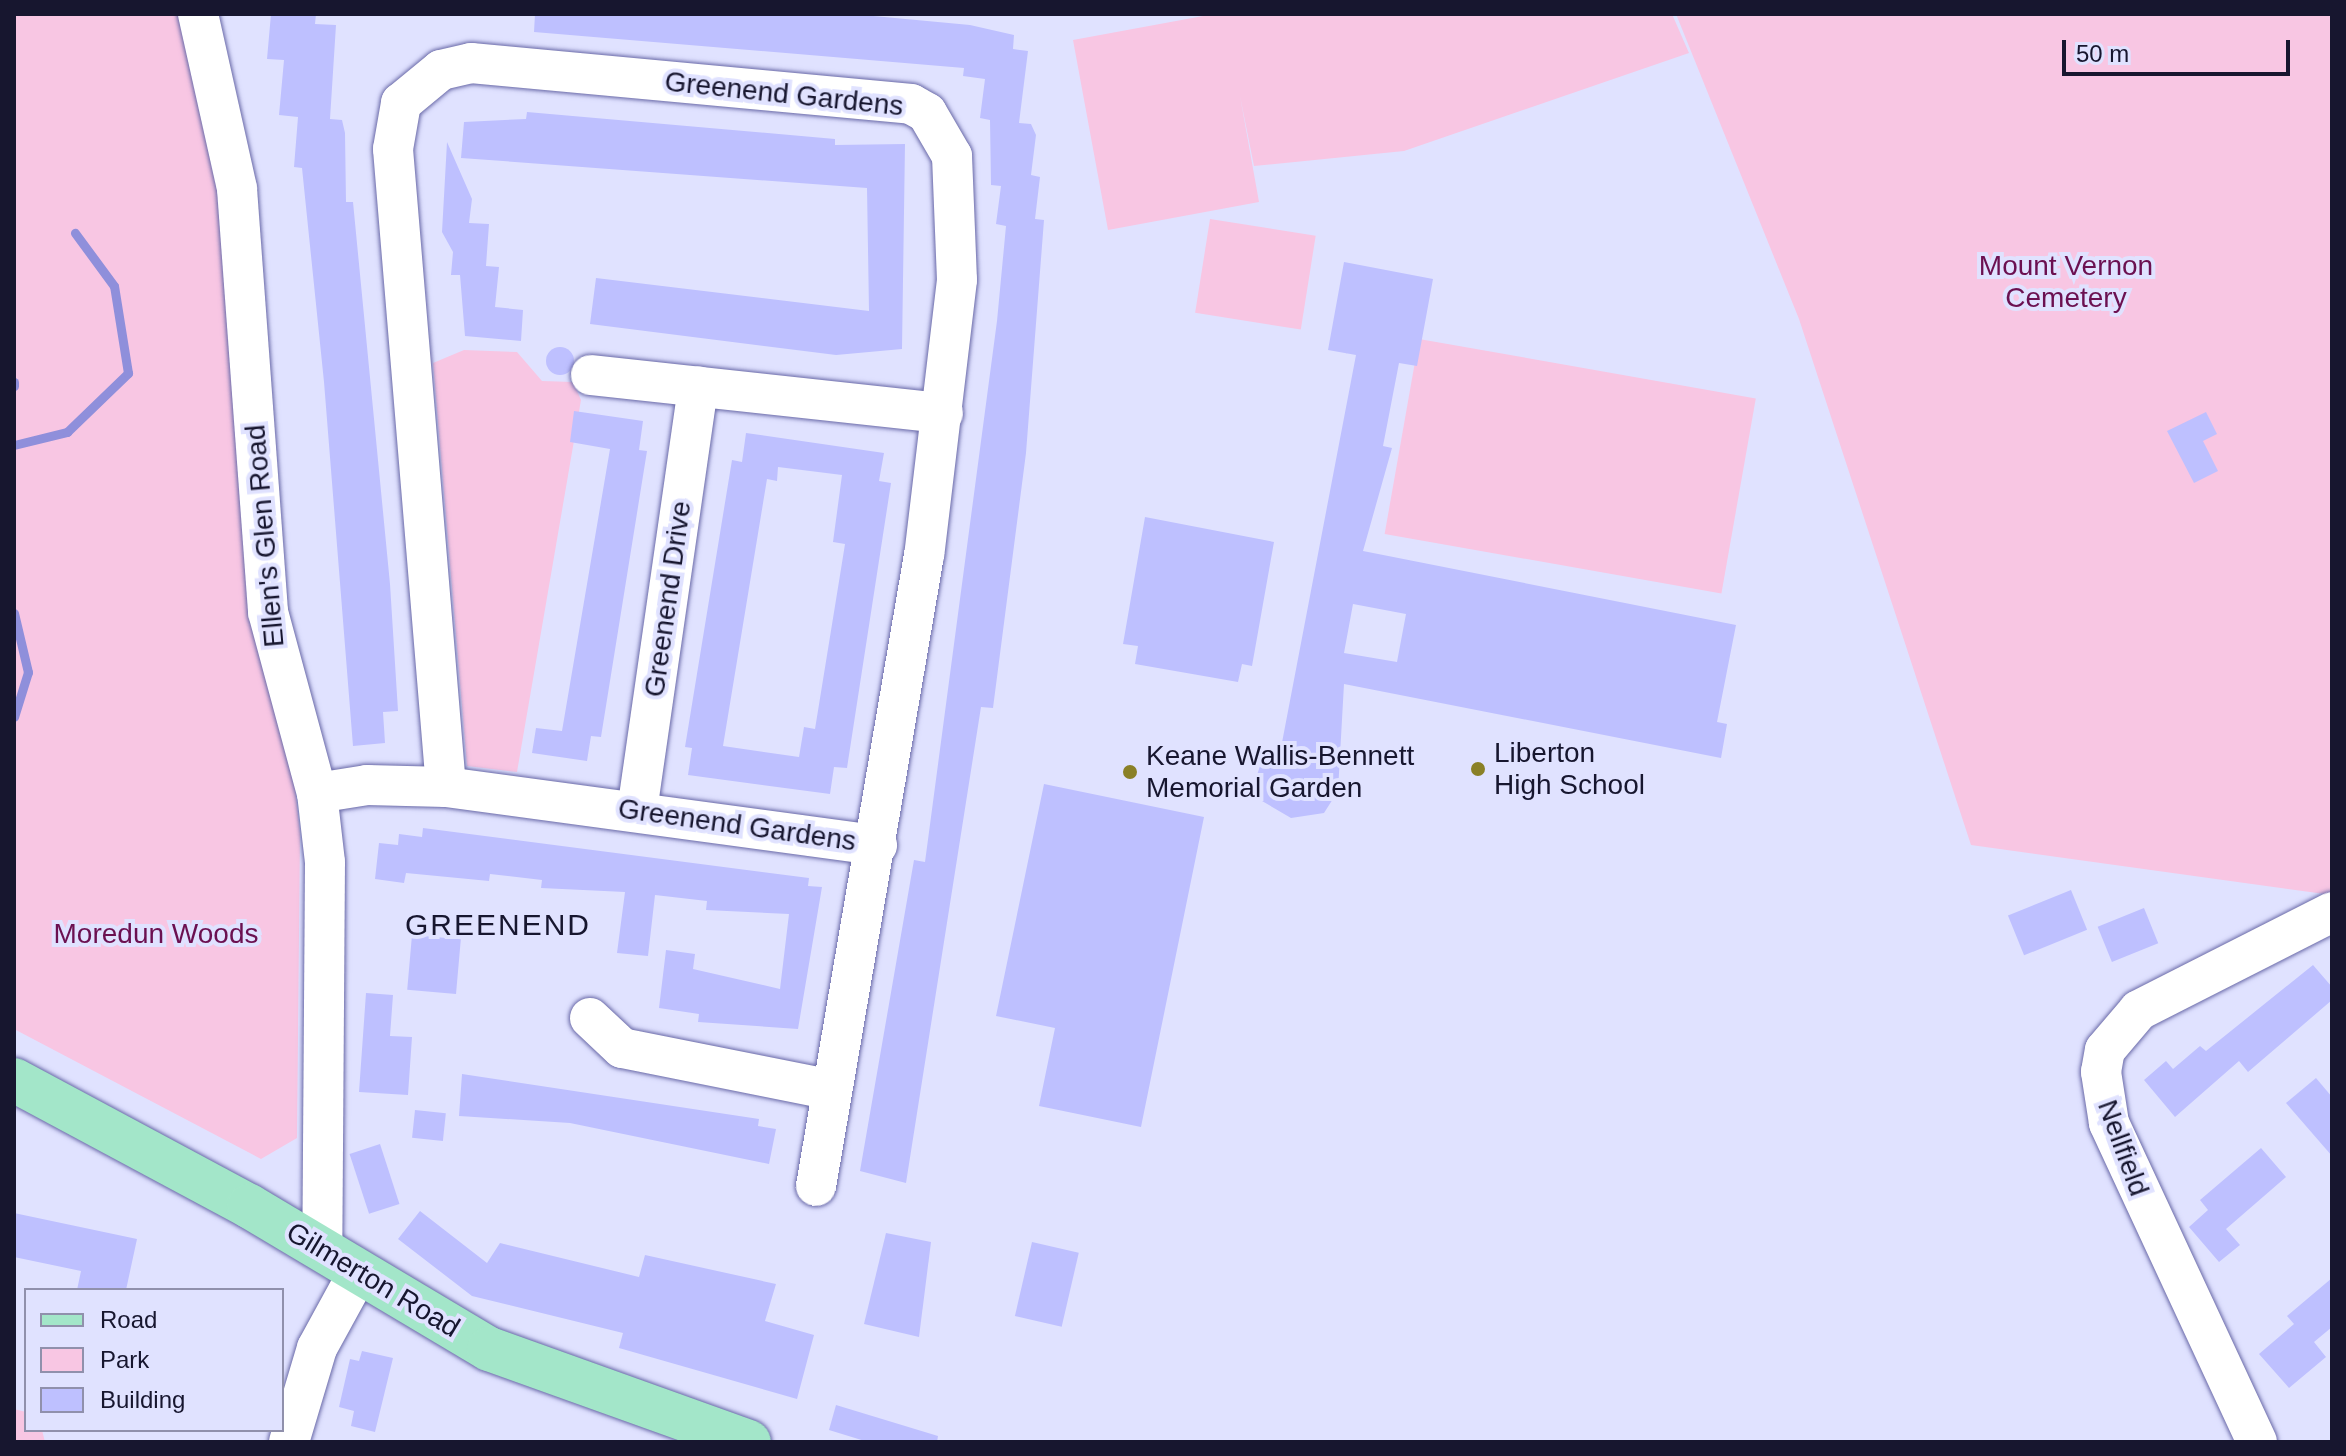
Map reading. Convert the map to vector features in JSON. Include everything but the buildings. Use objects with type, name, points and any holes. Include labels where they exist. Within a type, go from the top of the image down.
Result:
[{"type":"main road","name":"Gilmerton Road","points":[[14,1080],[322,1248],[358,1273],[489,1349],[749,1442]]},
{"type":"street","name":"Ellen's Glen Road","points":[[198,14],[237,189],[268,612],[317,793],[325,862],[322,1248]]},
{"type":"street","name":"Greenend Gardens","points":[[317,793],[367,785],[446,787],[877,845],[943,413],[957,280],[952,156],[927,113],[911,104],[471,63],[414,86],[401,103],[393,149],[446,787]]},
{"type":"street","points":[[591,375],[943,413]]},
{"type":"street","name":"Greenend Drive","points":[[637,811],[698,386]]},
{"type":"street","points":[[816,1186],[877,845]]},
{"type":"street","name":"Nellfield","points":[[2257,1442],[2109,1123],[2101,1072],[2105,1050],[2139,1010],[2332,912]]},
{"type":"street","points":[[590,1018],[622,1048],[832,1090]]},
{"type":"street","points":[[289,1442],[292,1387],[358,1273]]},
{"type":"green space","name":"Moredun Woods","points":[[14,14],[178,14],[197,80],[219,196],[252,623],[294,780],[300,833],[297,1138],[261,1159],[14,1029]]},
{"type":"green space","points":[[1214,14],[1672,14],[1689,53],[1404,151],[1254,166],[1240,96],[1259,202],[1108,230],[1073,40]]},
{"type":"green space","name":"Mount Vernon Cemetery","points":[[1676,14],[2332,14],[2332,895],[1971,845],[1799,319]]},
{"type":"green space","points":[[1210,219],[1316,236],[1301,330],[1195,313]]},
{"type":"green space","points":[[1419,339],[1756,398],[1721,593],[1385,534]]},
{"type":"green space","points":[[464,350],[517,352],[542,381],[573,382],[581,400],[517,772],[467,766],[433,363]]},
{"type":"green space","points":[[14,1409],[24,1412],[24,1432],[42,1432],[45,1442],[14,1442]]},
{"type":"waterway","points":[[14,445],[67,432],[128,373],[114,286],[75,233]]},
{"type":"waterway","points":[[14,613],[28,672],[14,717]]},
{"type":"place","name":"Liberton High School","points":[[1478,769]]},
{"type":"place","name":"Keane Wallis-Bennett Memorial Garden","points":[[1130,772]]},
{"type":"district","name":"GREENEND","points":[[498,925]]}]
